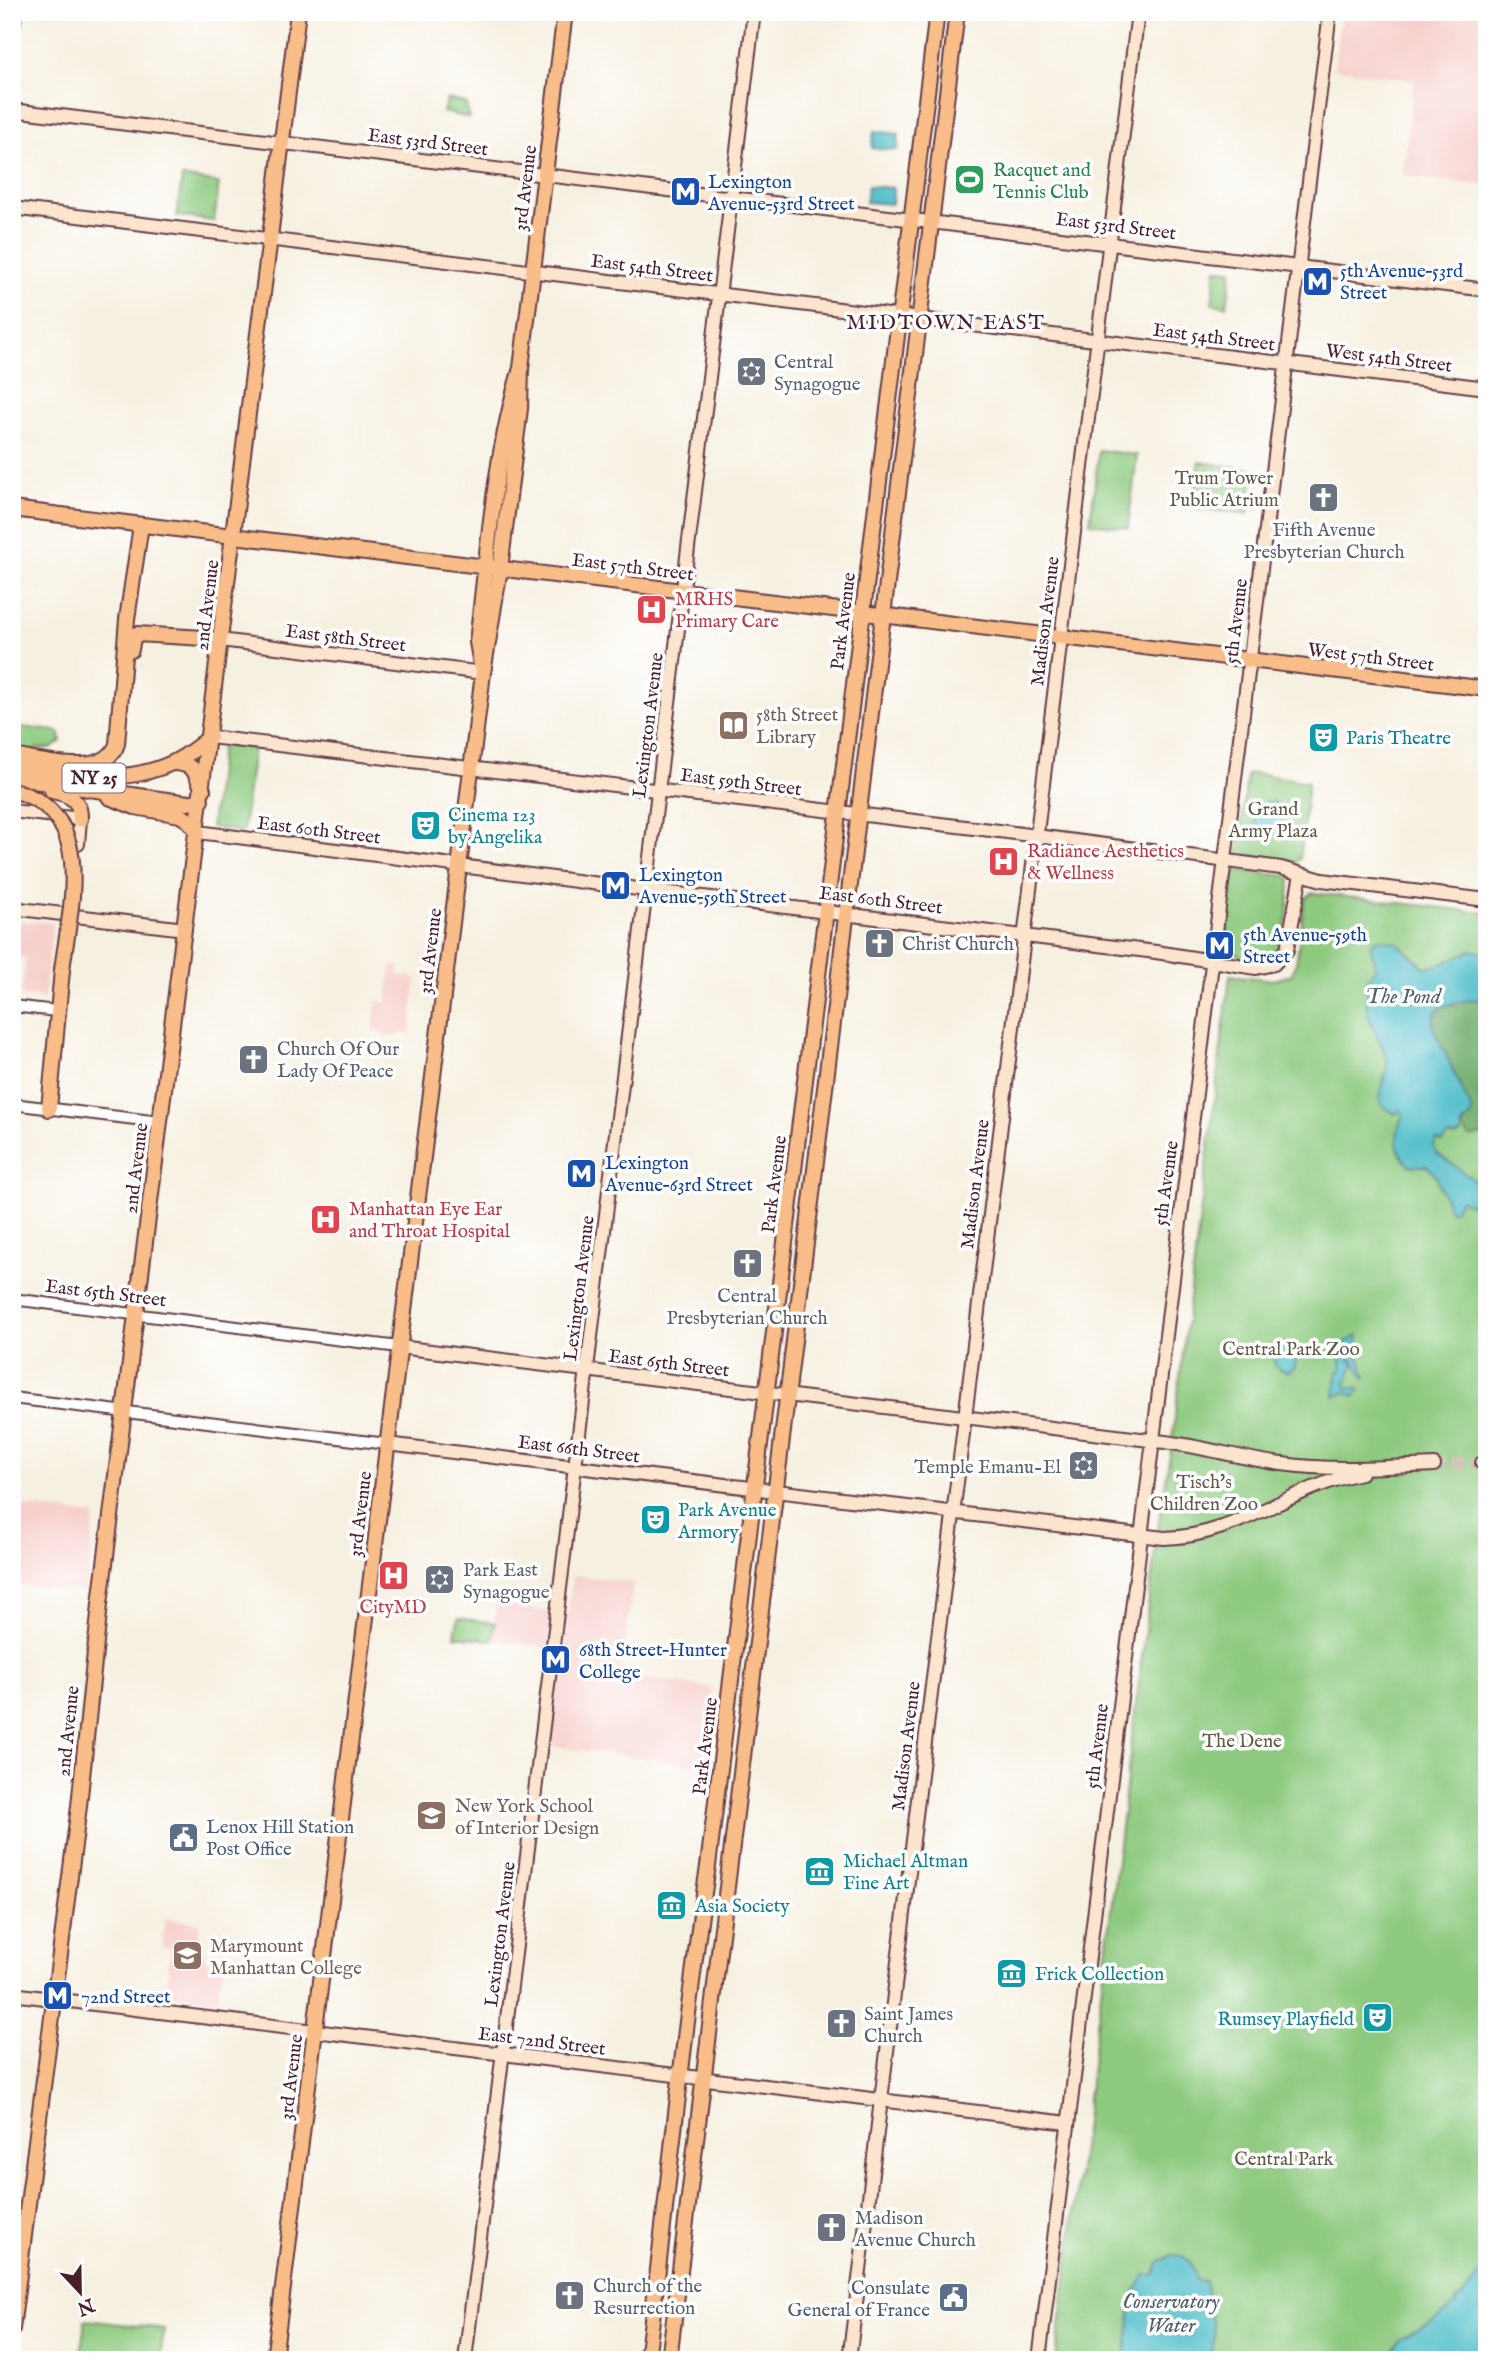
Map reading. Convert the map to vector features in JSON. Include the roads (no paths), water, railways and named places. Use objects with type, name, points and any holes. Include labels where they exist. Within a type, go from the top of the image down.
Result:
[{"type":"main road","points":[[12,29],[14,12]]},
{"type":"main road","name":"2nd Avenue","points":[[12,2329],[40,2096],[55,1999],[160,1122],[210,737],[298,12]]},
{"type":"main road","name":"3rd Avenue","points":[[483,673],[477,642],[480,616],[493,568],[520,409],[521,368],[565,12]]},
{"type":"main road","name":"Lexington Avenue","points":[[465,2360],[754,12]]},
{"type":"main road","name":"Park Avenue","points":[[648,2360],[693,1962],[709,1866],[937,12]]},
{"type":"main road","name":"Park Avenue","points":[[669,2360],[957,12]]},
{"type":"main road","name":"Madison Avenue","points":[[849,2360],[1138,12]]},
{"type":"main road","name":"5th Avenue","points":[[1039,2360],[1330,12]]},
{"type":"main road","name":"East 53rd Street","points":[[12,110],[1487,290]]},
{"type":"main road","name":"East 54th Street","points":[[12,208],[1287,364]]},
{"type":"main road","name":"West 54th Street","points":[[1287,364],[1487,388]]},
{"type":"main road","name":"East 57th Street","points":[[12,509],[1250,661]]},
{"type":"main road","points":[[12,756],[83,765],[100,764],[116,747],[127,619],[141,525]]},
{"type":"main road","name":"3rd Avenue","points":[[274,2360],[483,673],[497,593],[493,568]]},
{"type":"main road","points":[[480,616],[497,593]]},
{"type":"main road","points":[[121,684],[135,635],[204,638]]},
{"type":"main road","name":"East 58th Street","points":[[204,638],[483,673]]},
{"type":"main road","name":"West 57th Street","points":[[1250,661],[1487,690]]},
{"type":"main road","name":"East 59th Street","points":[[210,737],[1037,837],[1281,869],[1322,880],[1487,900]]},
{"type":"main road","name":"NY 25","points":[[12,768],[101,779],[174,763],[210,737]]},
{"type":"main road","points":[[92,788],[188,803],[202,795],[191,767],[174,763]]},
{"type":"main road","name":"NY 25","points":[[12,778],[92,788],[127,805],[180,815],[198,832]]},
{"type":"main road","points":[[12,788],[69,795],[78,803],[78,844]]},
{"type":"main road","points":[[12,788],[48,808],[64,829],[71,848],[73,879],[57,1011],[49,1109]]},
{"type":"main road","points":[[12,811],[80,819]]},
{"type":"main road","name":"East 60th Street","points":[[198,832],[1251,968],[1268,967],[1280,959],[1289,946],[1301,874]]},
{"type":"main road","points":[[12,908],[62,914]]},
{"type":"main road","points":[[76,916],[185,929]]},
{"type":"main road","name":"East 65th Street","points":[[399,1347],[1153,1440],[1268,1462],[1319,1468],[1396,1466]]},
{"type":"main road","name":"East 66th Street","points":[[387,1444],[1141,1536],[1187,1536],[1213,1531],[1328,1480],[1396,1466]]},
{"type":"main road","points":[[1396,1466],[1434,1465]]},
{"type":"main road","name":"East 72nd Street","points":[[12,1994],[1068,2123]]},
{"type":"street","points":[[12,1006],[57,1011]]},
{"type":"street","points":[[12,1104],[160,1122]]},
{"type":"street","name":"East 65th Street","points":[[12,1300],[399,1347]]},
{"type":"street","name":"East 66th Street","points":[[12,1398],[387,1444]]},
{"type":"water","points":[[874,131],[899,134],[897,150],[872,148]]},
{"type":"water","points":[[868,186],[893,188],[892,204],[866,202]]},
{"type":"water","points":[[1267,801],[1275,802],[1279,811],[1284,812],[1282,827],[1268,829],[1255,824],[1257,809],[1262,809]]},
{"type":"water","name":"The Pond","points":[[1380,939],[1397,943],[1424,967],[1437,966],[1472,950],[1487,954],[1487,999],[1468,1000],[1445,1006],[1436,1012],[1433,1020],[1434,1029],[1472,1111],[1471,1117],[1462,1124],[1461,1134],[1449,1136],[1442,1142],[1436,1140],[1434,1148],[1438,1154],[1474,1180],[1483,1197],[1481,1202],[1469,1204],[1460,1200],[1455,1209],[1450,1211],[1435,1174],[1427,1166],[1410,1166],[1398,1148],[1398,1128],[1403,1114],[1400,1111],[1395,1114],[1380,1101],[1387,1058],[1367,1012],[1367,979],[1375,969],[1371,943]]},
{"type":"water","points":[[1359,1335],[1356,1348],[1366,1377],[1364,1378],[1351,1357],[1349,1349],[1348,1357],[1354,1365],[1346,1384],[1348,1388],[1360,1390],[1354,1396],[1346,1392],[1335,1397],[1337,1372],[1341,1370],[1341,1345]]},
{"type":"water","points":[[1284,1343],[1292,1345],[1297,1351],[1295,1367],[1289,1372],[1280,1370],[1274,1364],[1276,1349]]},
{"type":"water","name":"Conservatory Water","points":[[1172,2255],[1186,2259],[1192,2265],[1196,2280],[1205,2281],[1214,2335],[1211,2360],[1125,2360],[1133,2295],[1145,2274],[1154,2275],[1160,2261]]},
{"type":"water","points":[[1487,2264],[1485,2360],[1389,2360],[1399,2340],[1430,2324],[1457,2304],[1456,2301]]},
{"type":"tunnel","points":[[1434,1465],[1482,1463]]},
{"type":"place","name":"Racquet and Tennis Club","points":[[970,180]]},
{"type":"place","name":"Lexington Avenue–53rd Street","points":[[685,192]]},
{"type":"place","name":"5th Avenue–53rd Street","points":[[1317,281]]},
{"type":"place","name":"Central Synagogue","points":[[751,372]]},
{"type":"place","name":"Fifth Avenue Presbyterian Church","points":[[1324,498]]},
{"type":"place","name":"MRHS Primary Care","points":[[652,609]]},
{"type":"place","name":"58th Street Library","points":[[733,725]]},
{"type":"place","name":"Paris Theatre","points":[[1323,737]]},
{"type":"place","name":"Cinema 123 by Angelika","points":[[425,825]]},
{"type":"place","name":"Radiance Aesthetics & Wellness","points":[[1004,861]]},
{"type":"place","name":"Lexington Avenue–59th Street","points":[[616,885]]},
{"type":"place","name":"Christ Church","points":[[879,943]]},
{"type":"place","name":"5th Avenue–59th Street","points":[[1220,945]]},
{"type":"place","name":"Church Of Our Lady Of Peace","points":[[254,1059]]},
{"type":"place","name":"Lexington Avenue–63rd Street","points":[[582,1173]]},
{"type":"place","name":"Manhattan Eye Ear and Throat Hospital","points":[[326,1219]]},
{"type":"place","name":"Central Presbyterian Church","points":[[747,1264]]},
{"type":"place","name":"Temple Emanu-El","points":[[1084,1466]]},
{"type":"place","name":"Park Avenue Armory","points":[[655,1520]]},
{"type":"place","name":"CityMD","points":[[393,1575]]},
{"type":"place","name":"Park East Synagogue","points":[[440,1580]]},
{"type":"place","name":"68th Street–Hunter College","points":[[556,1660]]},
{"type":"place","name":"New York School of Interior Design","points":[[432,1816]]},
{"type":"place","name":"Lenox Hill Station Post Office","points":[[183,1837]]},
{"type":"place","name":"Michael Altman Fine Art","points":[[820,1871]]},
{"type":"place","name":"Asia Society","points":[[672,1905]]},
{"type":"place","name":"Marymount Manhattan College","points":[[187,1956]]},
{"type":"place","name":"Frick Collection","points":[[1012,1973]]},
{"type":"place","name":"72nd Street","points":[[58,1996]]},
{"type":"place","name":"Rumsey Playfield","points":[[1377,2018]]},
{"type":"place","name":"Saint James Church","points":[[841,2024]]},
{"type":"place","name":"Madison Avenue Church","points":[[832,2228]]},
{"type":"place","name":"Church of the Resurrection","points":[[570,2296]]},
{"type":"place","name":"Consulate General of France","points":[[953,2298]]},
{"type":"district","name":"MIDTOWN EAST","points":[[946,322]]},
{"type":"park label","name":"Trum Tower Public Atrium","points":[[1224,488]]},
{"type":"park label","name":"Grand Army Plaza","points":[[1273,819]]},
{"type":"park label","name":"Central Park Zoo","points":[[1291,1348]]},
{"type":"park label","name":"Tisch's Children Zoo","points":[[1204,1492]]},
{"type":"park label","name":"The Dene","points":[[1242,1740]]},
{"type":"park label","name":"Central Park","points":[[1284,2158]]}]
